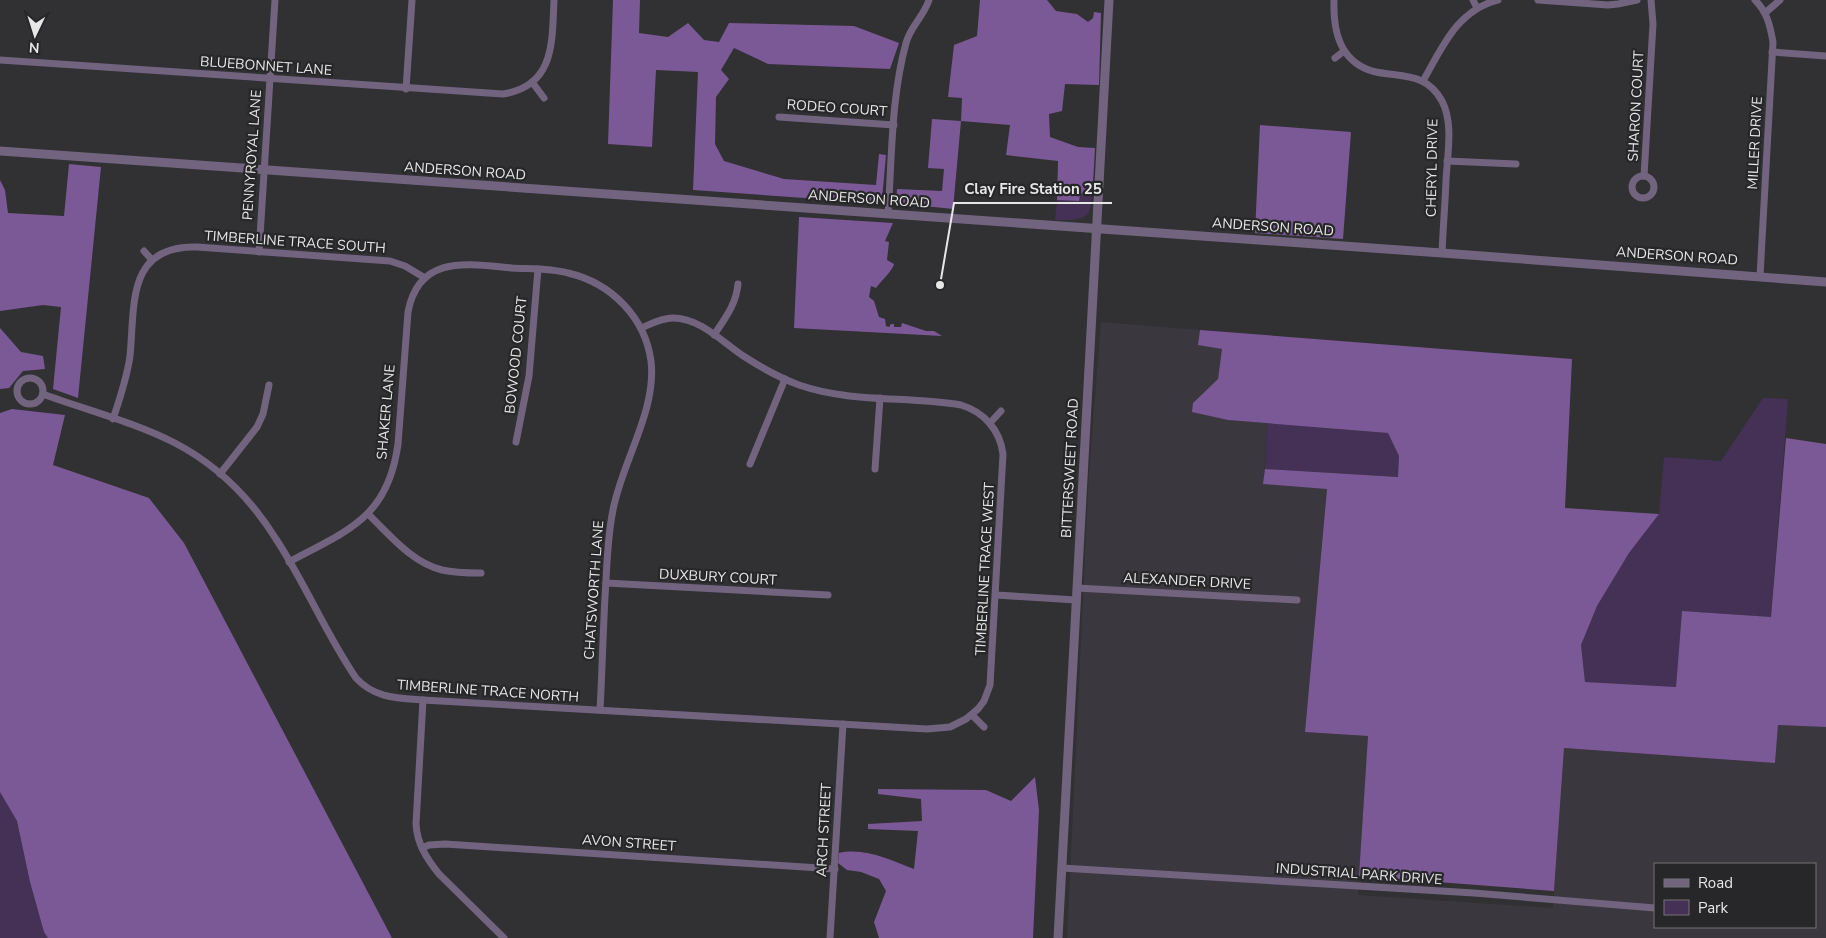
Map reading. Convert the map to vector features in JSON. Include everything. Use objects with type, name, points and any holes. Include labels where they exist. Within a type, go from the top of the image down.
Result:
[{"type":"street","name":"PENNYROYAL LANE","points":[[259,252],[275,0]]},
{"type":"street","points":[[406,89],[412,0]]},
{"type":"street","points":[[544,98],[530,84],[543,70],[550,56],[554,0]]},
{"type":"street","points":[[888,214],[897,82],[906,42],[913,26],[926,8],[929,0]]},
{"type":"street","name":"BITTERSWEET ROAD","points":[[1058,938],[1109,0]]},
{"type":"street","points":[[1334,0],[1334,28],[1337,37],[1344,50],[1355,62],[1372,70],[1401,74],[1423,81],[1456,25],[1467,14],[1477,8],[1498,0]]},
{"type":"street","points":[[1474,0],[1477,8]]},
{"type":"street","points":[[1538,0],[1608,5],[1636,0]]},
{"type":"street","name":"SHARON COURT","points":[[1644,176],[1653,24],[1652,0]]},
{"type":"street","points":[[1755,0],[1765,13],[1780,0]]},
{"type":"street","name":"MILLER DRIVE","points":[[1760,276],[1772,52],[1771,30],[1765,13]]},
{"type":"street","points":[[1335,58],[1344,50]]},
{"type":"street","points":[[1772,52],[1826,56]]},
{"type":"street","name":"BLUEBONNET LANE","points":[[0,60],[502,94],[511,93],[530,84]]},
{"type":"street","name":"CHERYL DRIVE","points":[[1423,81],[1438,95],[1444,108],[1448,127],[1442,253]]},
{"type":"street","name":"RODEO COURT","points":[[779,117],[894,125]]},
{"type":"street","name":"ANDERSON ROAD","points":[[0,151],[1097,228],[1826,282]]},
{"type":"street","points":[[1447,160],[1516,164]]},
{"type":"street","name":"SHARON COURT","points":[[1644,176],[1651,179],[1654,186],[1652,194],[1645,198],[1637,196],[1632,188],[1636,179],[1644,176]]},
{"type":"street","name":"TIMBERLINE TRACE SOUTH","points":[[113,419],[128,368],[134,293],[141,274],[147,266],[152,260],[165,252],[187,247],[390,261],[405,266],[425,278]]},
{"type":"street","points":[[144,251],[152,260]]},
{"type":"street","points":[[425,278],[445,266],[462,264],[571,273],[603,287],[621,301],[641,328],[661,320],[679,319],[697,324],[746,357],[785,379],[822,391],[856,397],[961,405],[977,411],[990,423],[1001,411]]},
{"type":"street","name":"BOWOOD COURT","points":[[516,442],[529,376],[538,269]]},
{"type":"street","name":"SHAKER LANE","points":[[289,562],[345,532],[368,514],[384,491],[395,461],[408,312],[413,296],[425,278]]},
{"type":"street","points":[[714,335],[734,304],[737,297],[738,284]]},
{"type":"street","name":"CHATSWORTH LANE","points":[[600,710],[609,531],[622,477],[651,388],[651,362],[641,328]]},
{"type":"street","points":[[750,464],[785,379]]},
{"type":"street","points":[[220,474],[257,427],[263,414],[269,384]]},
{"type":"street","name":"TIMBERLINE TRACE NORTH","points":[[43,394],[143,429],[175,443],[220,474],[239,491],[277,540],[359,682],[381,696],[423,700],[941,729],[958,724],[972,715]]},
{"type":"street","points":[[875,469],[880,398]]},
{"type":"street","name":"TIMBERLINE TRACE WEST","points":[[972,715],[984,701],[990,684],[996,595],[1003,454],[997,433],[990,423]]},
{"type":"street","points":[[368,514],[404,550],[423,562],[441,570],[481,573]]},
{"type":"street","name":"DUXBURY COURT","points":[[606,583],[828,595]]},
{"type":"street","name":"ALEXANDER DRIVE","points":[[1077,588],[1297,600]]},
{"type":"street","points":[[996,595],[1076,600]]},
{"type":"street","points":[[423,700],[416,824],[418,841],[430,863],[439,874],[504,938]]},
{"type":"street","points":[[972,715],[984,727]]},
{"type":"street","name":"ARCH STREET","points":[[830,938],[843,724]]},
{"type":"street","name":"AVON STREET","points":[[422,848],[429,845],[445,844],[834,869]]},
{"type":"street","name":"INDUSTRIAL PARK DRIVE","points":[[1062,868],[1466,893],[1654,908]]},
{"type":"shaded area","points":[[613,0],[640,0],[639,33],[668,37],[688,23],[704,40],[719,42],[729,23],[854,26],[899,43],[890,69],[768,64],[734,48],[721,70],[729,79],[716,97],[715,144],[724,161],[784,179],[876,185],[879,154],[886,155],[882,199],[875,203],[693,190],[698,72],[656,70],[652,147],[608,144]]},
{"type":"shaded area","points":[[980,0],[1047,0],[1056,11],[1077,14],[1088,22],[1093,18],[1094,12],[1101,13],[1099,85],[1065,84],[1062,111],[1049,114],[1050,137],[1078,147],[1095,148],[1093,184],[1080,195],[1079,201],[1057,200],[1058,161],[1006,155],[1010,125],[961,121],[962,98],[948,97],[954,45],[977,36]]},
{"type":"shaded area","points":[[932,119],[961,121],[953,209],[896,203],[897,189],[942,191],[944,169],[928,168]]},
{"type":"shaded area","points":[[1260,125],[1351,132],[1343,239],[1255,233]]},
{"type":"shaded area","points":[[69,164],[101,167],[78,398],[53,389],[61,307],[43,305],[0,311],[0,180],[5,190],[8,213],[64,216]]},
{"type":"shaded area","points":[[799,217],[893,223],[885,241],[889,242],[887,260],[894,264],[876,288],[871,286],[869,297],[874,301],[879,317],[885,319],[886,326],[889,327],[891,324],[894,324],[894,327],[901,327],[902,323],[926,331],[934,331],[942,336],[794,328]]},
{"type":"shaded area","points":[[1101,322],[1200,330],[1199,345],[1222,349],[1218,379],[1193,403],[1228,420],[1267,423],[1264,484],[1327,488],[1305,732],[1368,736],[1358,895],[1553,908],[1564,748],[1775,763],[1778,725],[1826,727],[1826,938],[1067,938],[1089,472]]},
{"type":"shaded area","points":[[0,328],[21,352],[43,356],[45,369],[23,371],[9,388],[0,389]]},
{"type":"shaded area","points":[[1200,330],[1572,359],[1565,508],[1659,514],[1629,553],[1597,606],[1581,645],[1585,682],[1676,687],[1682,611],[1771,617],[1786,438],[1826,444],[1826,727],[1778,725],[1775,763],[1564,748],[1554,891],[1359,876],[1368,736],[1305,732],[1327,489],[1263,484],[1265,469],[1398,477],[1399,456],[1388,433],[1228,420],[1192,412],[1193,403],[1218,379],[1222,349],[1198,345]]},
{"type":"shaded area","points":[[12,409],[65,415],[53,465],[149,498],[184,543],[392,938],[48,938],[44,932],[30,882],[17,821],[0,792],[0,413]]},
{"type":"shaded area","points":[[1035,777],[1039,810],[1033,938],[879,938],[874,922],[886,891],[879,879],[861,872],[847,870],[838,863],[839,853],[868,853],[887,858],[914,869],[918,831],[868,829],[868,824],[922,821],[921,799],[878,794],[878,789],[986,790],[1011,801]]},
{"type":"green space","points":[[1093,184],[1091,204],[1086,215],[1076,219],[1055,220],[1057,200],[1078,201],[1080,195]]},
{"type":"green space","points":[[1763,398],[1788,399],[1771,617],[1682,611],[1676,687],[1585,682],[1581,645],[1597,606],[1629,553],[1659,514],[1664,457],[1721,461]]},
{"type":"green space","points":[[1267,423],[1388,433],[1399,456],[1398,477],[1265,469]]},
{"type":"green space","points":[[0,792],[17,821],[30,882],[44,932],[48,938],[0,938]]},
{"type":"place","name":"Clay Fire Station 25","points":[[940,285]]}]
